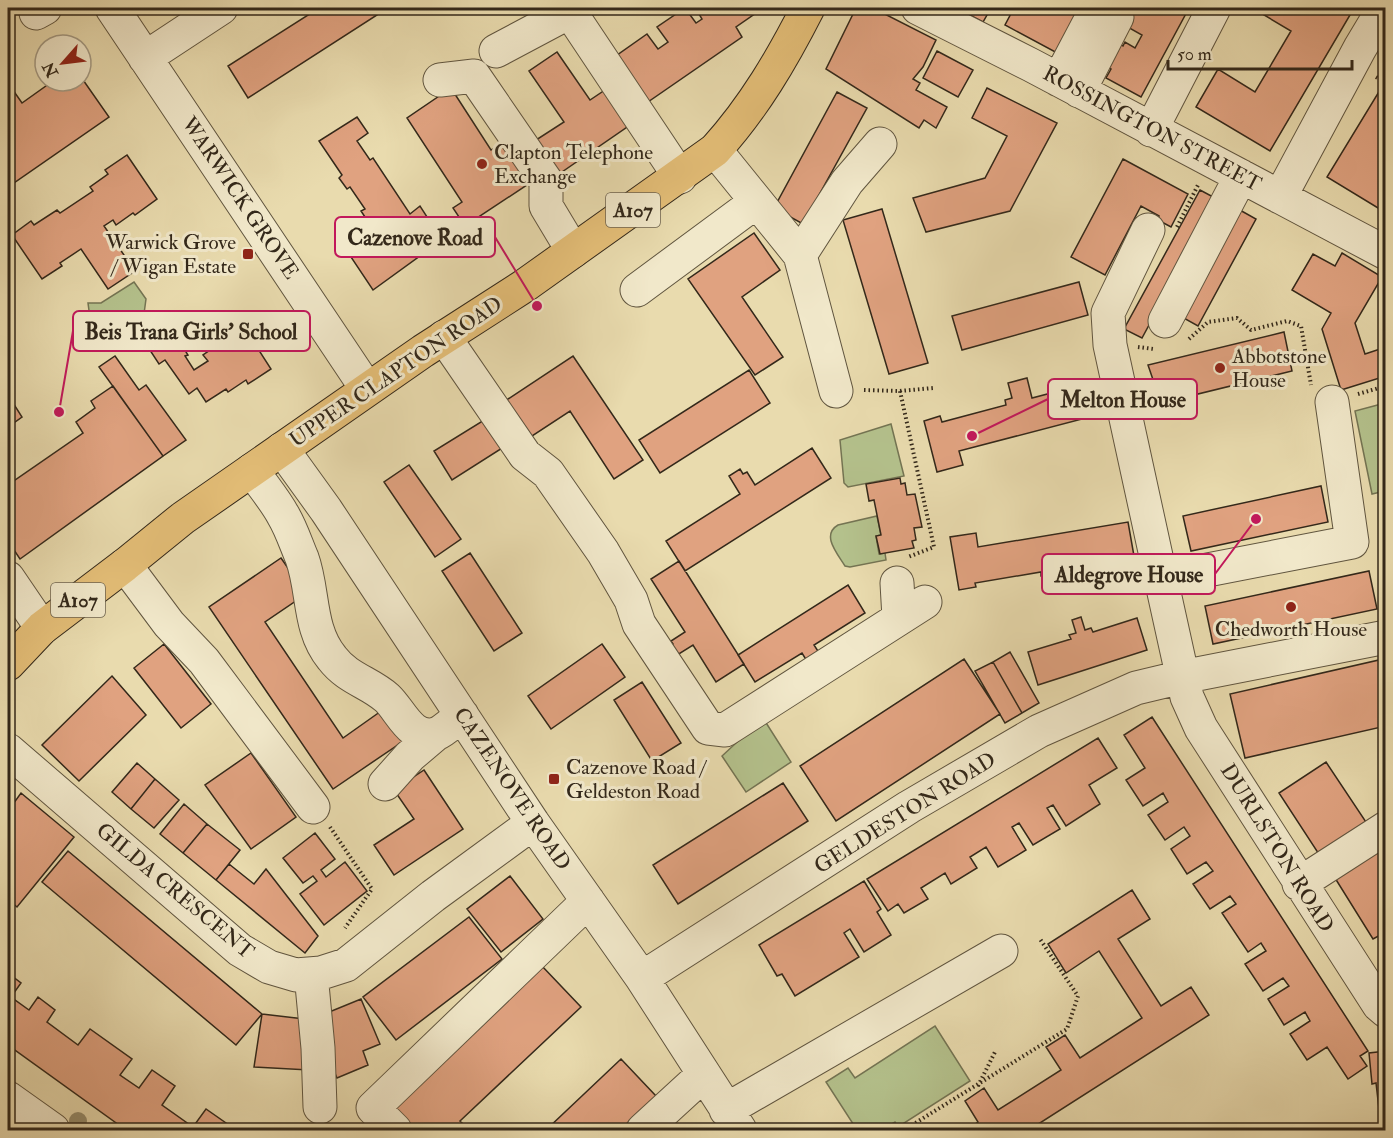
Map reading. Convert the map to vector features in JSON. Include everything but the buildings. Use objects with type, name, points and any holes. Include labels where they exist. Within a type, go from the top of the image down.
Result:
[{"type":"highway","name":"UPPER CLAPTON ROAD","points":[[8,664],[42,628],[183,518],[367,389],[500,302],[680,177],[715,150],[734,129],[767,83],[808,8]]},
{"type":"street","name":"WARWICK GROVE","points":[[112,8],[367,389]]},
{"type":"street","points":[[145,58],[221,8]]},
{"type":"street","name":"ROSSINGTON STREET","points":[[918,8],[1069,85],[1386,253]]},
{"type":"street","points":[[1151,130],[1214,8]]},
{"type":"street","points":[[1280,197],[1384,8]]},
{"type":"street","points":[[1069,85],[1107,12]]},
{"type":"street","points":[[496,51],[560,17],[572,15],[680,177]]},
{"type":"street","points":[[440,80],[474,76],[546,181],[546,206],[573,251]]},
{"type":"street","points":[[800,255],[847,182],[880,144]]},
{"type":"street","points":[[715,150],[800,255],[836,391]]},
{"type":"street","points":[[1169,337],[1240,176]]},
{"type":"street","points":[[638,290],[756,202]]},
{"type":"street","points":[[1148,230],[1108,313],[1110,345],[1182,677]]},
{"type":"street","points":[[444,337],[525,454],[548,473],[603,552],[632,600],[639,624],[708,728],[725,730],[912,610],[897,583]]},
{"type":"street","points":[[1161,579],[1352,542],[1332,402]]},
{"type":"street","name":"CAZENOVE ROAD","points":[[282,449],[326,510],[533,823],[642,978],[733,1120]]},
{"type":"street","points":[[252,470],[283,515],[302,559],[308,580],[314,621],[320,641],[331,657],[344,672],[387,698],[411,729],[436,734]]},
{"type":"street","points":[[125,565],[169,624],[204,662],[312,807]]},
{"type":"street","points":[[8,578],[42,628]]},
{"type":"street","name":"GELDESTON ROAD","points":[[642,978],[909,807],[1039,731],[1136,688],[1386,637]]},
{"type":"street","name":"DURLSTON ROAD","points":[[1182,677],[1186,697],[1200,728],[1299,884],[1373,996],[1386,1011]]},
{"type":"street","points":[[385,784],[410,756],[462,715]]},
{"type":"street","name":"GILDA CRESCENT","points":[[8,750],[240,950],[269,967],[296,975],[321,973],[346,965],[433,896],[533,823]]},
{"type":"street","points":[[1299,884],[1386,828]]},
{"type":"street","points":[[395,1131],[373,1108],[588,902]]},
{"type":"street","points":[[733,1120],[1001,951]]},
{"type":"street","points":[[311,974],[318,1048],[320,1107]]},
{"type":"street","points":[[643,1131],[704,1074]]},
{"type":"street","points":[[8,1098],[53,1131]]},
{"type":"path","points":[[1148,230],[1173,234],[1210,160]]},
{"type":"path","points":[[1110,345],[1169,337],[1192,337],[1208,322],[1237,318],[1251,330],[1287,321],[1301,326],[1311,386],[1319,402],[1332,402]]},
{"type":"path","points":[[836,391],[900,391],[933,388]]},
{"type":"path","points":[[897,583],[898,561],[934,548],[900,391]]},
{"type":"path","points":[[312,807],[328,825],[372,888],[337,939],[351,960]]},
{"type":"path","points":[[904,1131],[1067,1029],[1078,996],[1040,939]]},
{"type":"path","points":[[977,1086],[996,1050]]},
{"type":"green space","points":[[134,282],[146,299],[143,321],[122,334],[106,320],[90,318],[88,303],[101,303]]},
{"type":"green space","points":[[1385,403],[1385,491],[1372,494],[1355,411]]},
{"type":"green space","points":[[891,424],[904,476],[848,487],[844,483],[840,440]]},
{"type":"green space","points":[[877,516],[881,535],[876,536],[879,554],[885,553],[886,560],[845,566],[832,544],[833,529],[838,525]]},
{"type":"green space","points":[[763,718],[791,762],[746,792],[722,756]]},
{"type":"green space","points":[[935,1026],[970,1081],[898,1127],[895,1122],[882,1130],[857,1130],[826,1082],[848,1068],[855,1078]]},
{"type":"place","name":"Clapton Telephone Exchange","points":[[482,164]]},
{"type":"place","name":"Warwick Grove / Wigan Estate","points":[[248,254]]},
{"type":"place","name":"Cazenove Road","points":[[537,306]]},
{"type":"place","name":"Abbotstone House","points":[[1220,368]]},
{"type":"place","name":"Beis Trana Girls' School","points":[[59,412]]},
{"type":"place","name":"Melton House","points":[[972,436]]},
{"type":"place","name":"Aldegrove House","points":[[1256,519]]},
{"type":"place","name":"Chedworth House","points":[[1291,607]]},
{"type":"place","name":"Cazenove Road / Geldeston Road","points":[[554,779]]}]
